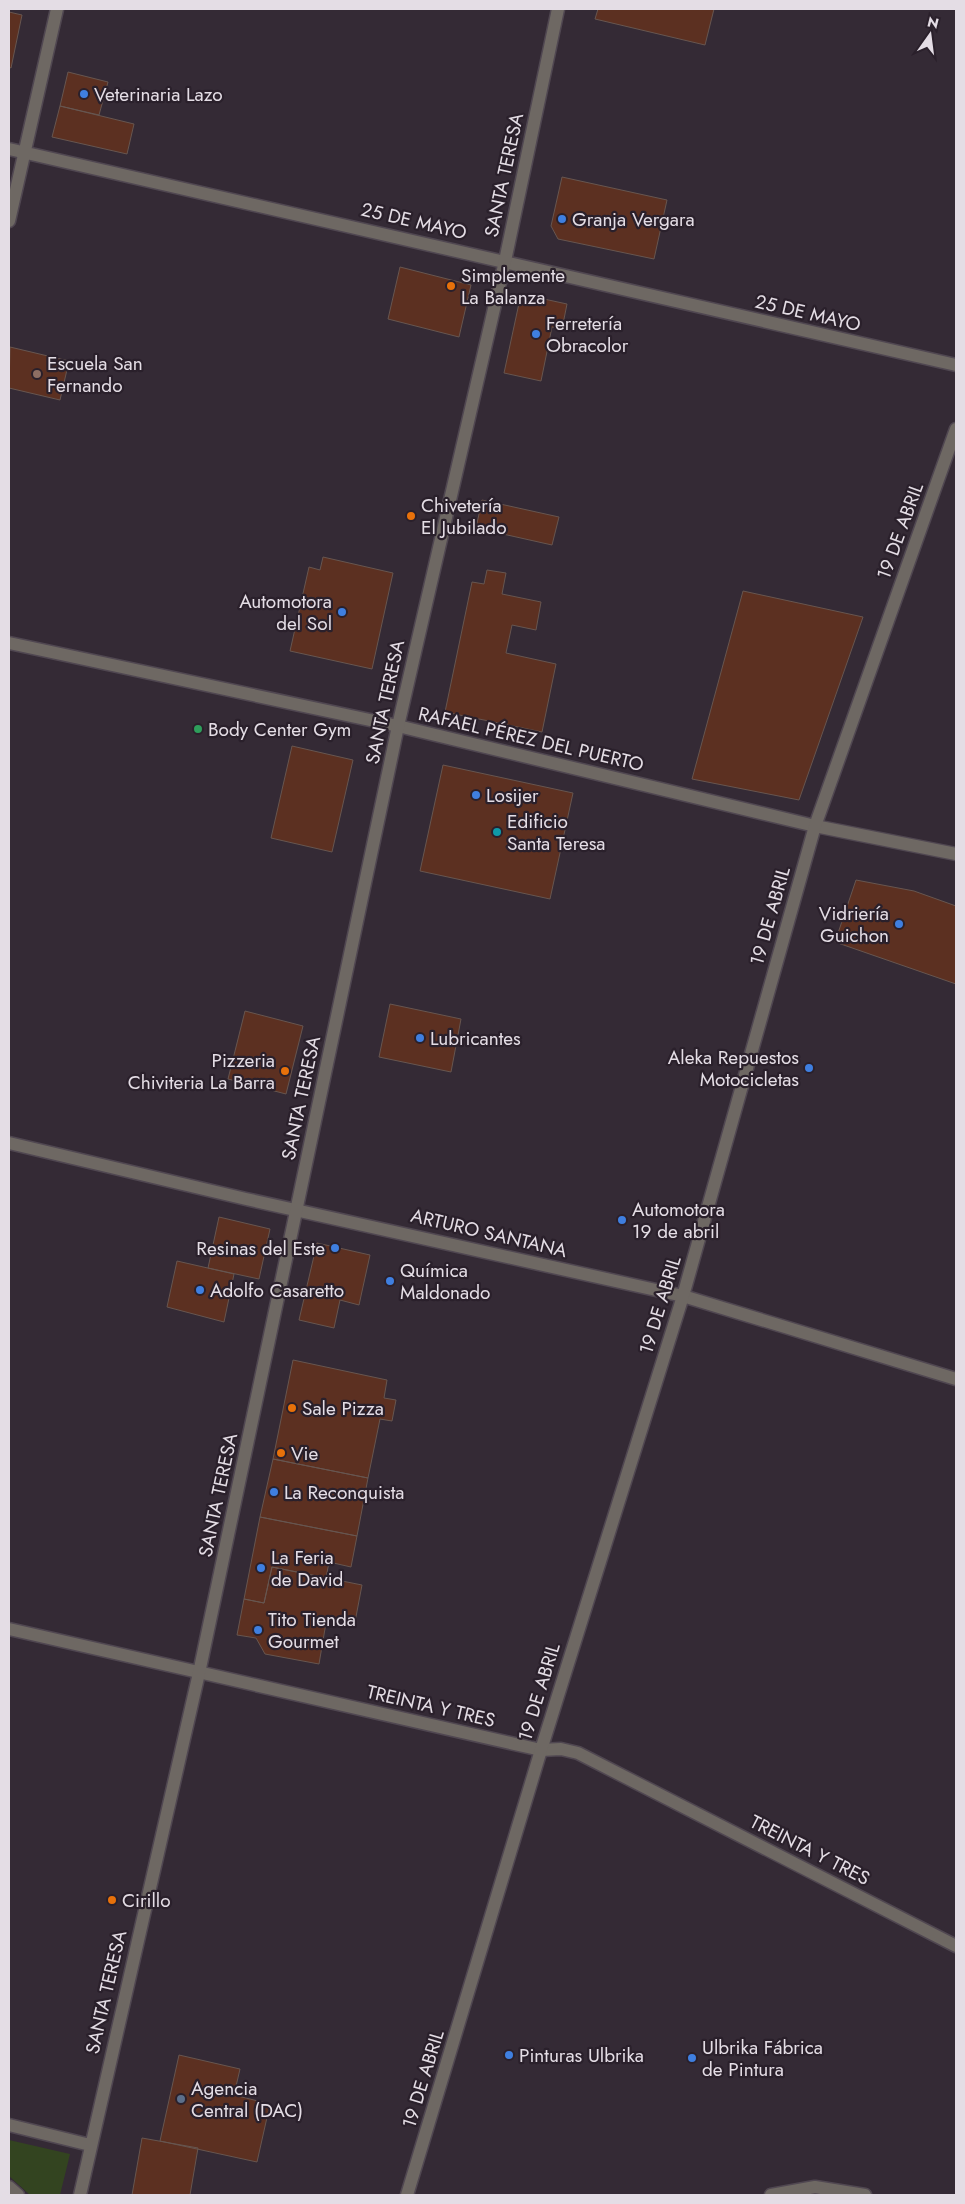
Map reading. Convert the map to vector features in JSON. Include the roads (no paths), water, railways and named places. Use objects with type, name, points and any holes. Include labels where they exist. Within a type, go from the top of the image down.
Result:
[{"type":"street","points":[[9,221],[57,9]]},
{"type":"street","name":"SANTA TERESA","points":[[80,2195],[199,1672],[398,726],[504,261],[558,9]]},
{"type":"street","name":"25 DE MAYO","points":[[9,149],[956,366]]},
{"type":"street","name":"19 DE ABRIL","points":[[407,2195],[541,1750],[683,1296],[815,826],[956,429]]},
{"type":"street","name":"RAFAEL PÉREZ DEL PUERTO","points":[[9,642],[398,726],[815,826],[956,854]]},
{"type":"street","name":"ARTURO SANTANA","points":[[9,1143],[297,1210],[683,1296],[956,1380]]},
{"type":"street","name":"TREINTA Y TRES","points":[[9,1629],[541,1750],[561,1749],[578,1753],[956,1946]]},
{"type":"street","points":[[9,2125],[90,2145]]},
{"type":"street","points":[[9,2187],[18,2195]]},
{"type":"street","points":[[771,2195],[815,2188],[865,2195]]},
{"type":"place","name":"Veterinaria Lazo","points":[[84,94]]},
{"type":"place","name":"Granja Vergara","points":[[562,219]]},
{"type":"place","name":"Simplemente La Balanza","points":[[451,286]]},
{"type":"place","name":"Ferretería Obracolor","points":[[536,334]]},
{"type":"place","name":"Escuela San Fernando","points":[[37,374]]},
{"type":"place","name":"Chivetería El Jubilado","points":[[411,516]]},
{"type":"place","name":"Automotora del Sol","points":[[342,612]]},
{"type":"place","name":"Body Center Gym","points":[[198,729]]},
{"type":"place","name":"Losijer","points":[[476,795]]},
{"type":"place","name":"Edificio Santa Teresa","points":[[497,832]]},
{"type":"place","name":"Vidriería Guichon","points":[[899,924]]},
{"type":"place","name":"Lubricantes","points":[[420,1038]]},
{"type":"place","name":"Aleka Repuestos Motocicletas","points":[[809,1068]]},
{"type":"place","name":"Pizzeria Chiviteria La Barra","points":[[285,1071]]},
{"type":"place","name":"Automotora 19 de abril","points":[[622,1220]]},
{"type":"place","name":"Resinas del Este","points":[[335,1248]]},
{"type":"place","name":"Química Maldonado","points":[[390,1281]]},
{"type":"place","name":"Adolfo Casaretto","points":[[200,1290]]},
{"type":"place","name":"Sale Pizza","points":[[292,1408]]},
{"type":"place","name":"Vie","points":[[281,1453]]},
{"type":"place","name":"La Reconquista","points":[[274,1492]]},
{"type":"place","name":"La Feria de David","points":[[261,1568]]},
{"type":"place","name":"Tito Tienda Gourmet","points":[[258,1630]]},
{"type":"place","name":"Cirillo","points":[[112,1900]]},
{"type":"place","name":"Pinturas Ulbrika","points":[[509,2055]]},
{"type":"place","name":"Ulbrika Fábrica de Pintura","points":[[692,2058]]},
{"type":"place","name":"Agencia Central (DAC)","points":[[181,2099]]}]
